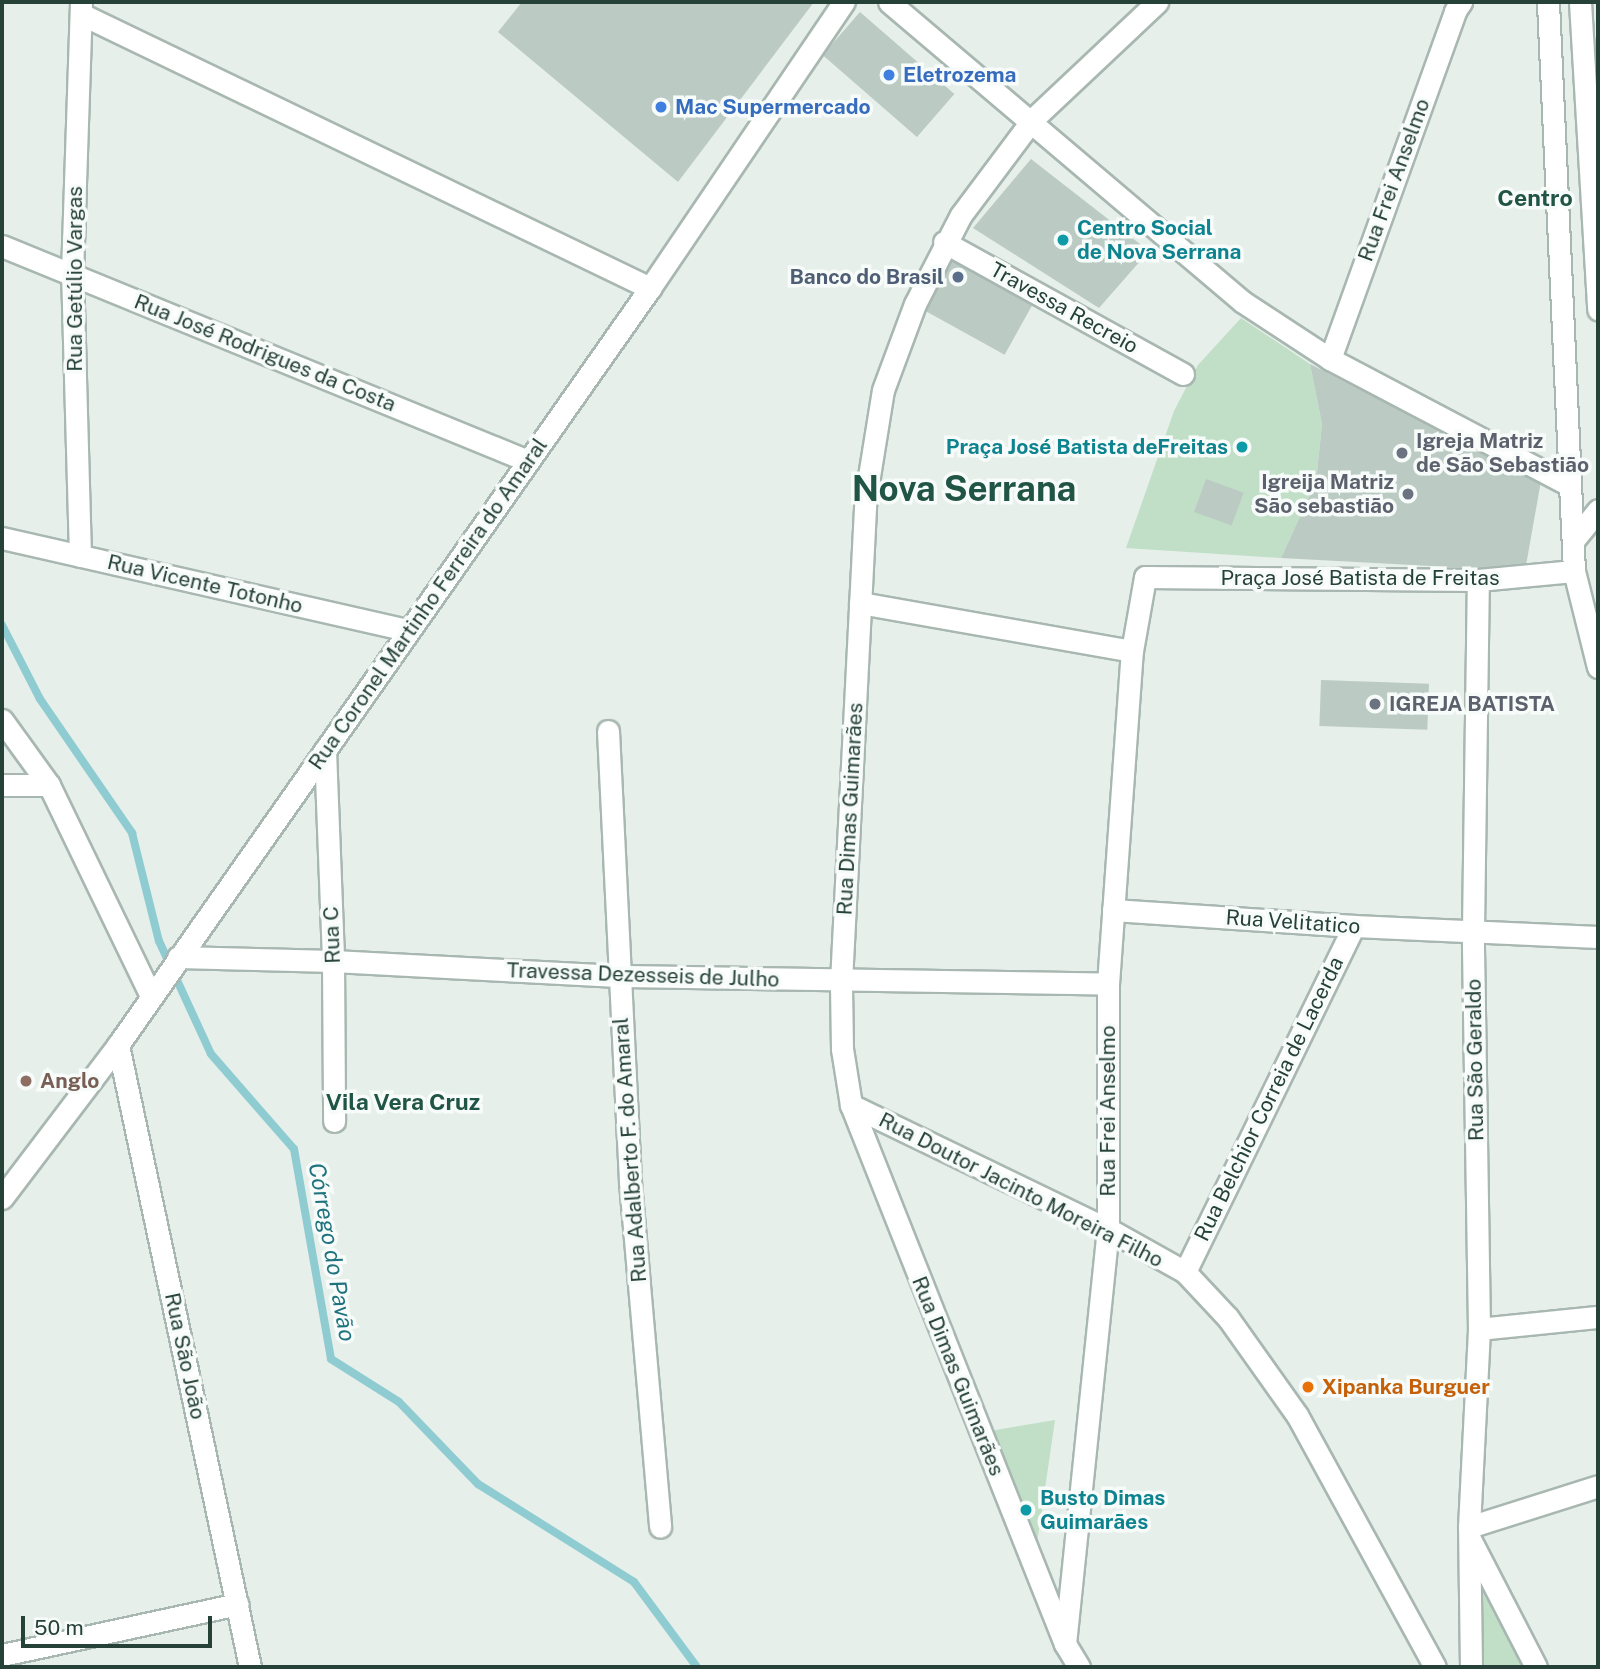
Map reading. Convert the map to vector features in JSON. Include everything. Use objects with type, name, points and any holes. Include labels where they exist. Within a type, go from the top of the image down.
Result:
[{"type":"street","name":"Rua Coronel Martinho Ferreira do Amaral","points":[[2,1198],[118,1045],[650,288],[844,2]]},
{"type":"street","points":[[889,2],[1032,120],[1243,302],[1330,359],[1569,485],[1598,503]]},
{"type":"street","name":"Rua Dimas Guimarães","points":[[1079,1667],[1065,1644],[851,1105],[842,1049],[841,982],[865,501],[883,390],[915,304],[944,242],[961,215],[1032,120],[1157,2]]},
{"type":"street","name":"Rua Frei Anselmo","points":[[1330,359],[1455,11],[1461,2]]},
{"type":"street","points":[[1548,2],[1574,571],[1594,634],[1598,667]]},
{"type":"street","points":[[1580,2],[1598,309]]},
{"type":"street","points":[[81,8],[650,288]]},
{"type":"street","name":"Rua Getúlio Vargas","points":[[80,556],[72,274],[81,8]]},
{"type":"street","name":"Travessa Recreio","points":[[944,242],[1183,374]]},
{"type":"street","name":"Rua José Rodrigues da Costa","points":[[2,246],[528,461]]},
{"type":"street","points":[[1573,541],[1598,510]]},
{"type":"street","name":"Rua Vicente Totonho","points":[[2,538],[408,630]]},
{"type":"street","name":"Praça José Batista de Freitas","points":[[1144,577],[1478,580],[1574,571]]},
{"type":"street","name":"Rua Frei Anselmo","points":[[1065,1644],[1108,1229],[1108,984],[1132,651],[1144,577]]},
{"type":"street","name":"Rua São Geraldo","points":[[1471,1667],[1469,1533],[1479,1329],[1473,930],[1478,580]]},
{"type":"street","points":[[860,603],[1132,651]]},
{"type":"street","points":[[2,720],[48,785],[151,995]]},
{"type":"street","name":"Rua Adalberto F. do Amaral","points":[[608,731],[630,1182],[660,1527]]},
{"type":"street","name":"Rua C","points":[[325,750],[333,961],[334,1121]]},
{"type":"street","points":[[2,785],[48,785]]},
{"type":"street","name":"Rua Velitatico","points":[[1113,910],[1354,926],[1598,937]]},
{"type":"street","name":"Rua Belchior Correia de Lacerda","points":[[1185,1272],[1354,926]]},
{"type":"street","name":"Travessa Dezesseis de Julho","points":[[177,958],[333,961],[618,976],[841,982],[1108,984]]},
{"type":"street","name":"Rua São João","points":[[118,1045],[239,1604],[250,1667]]},
{"type":"street","name":"Rua Doutor Jacinto Moreira Filho","points":[[851,1105],[1108,1229],[1185,1272],[1228,1318],[1297,1415],[1436,1667]]},
{"type":"street","points":[[1479,1329],[1598,1317]]},
{"type":"street","points":[[1536,1667],[1469,1533],[1598,1486]]},
{"type":"street","points":[[2,1656],[239,1604]]},
{"type":"green space","name":"Praça José Batista deFreitas","points":[[1241,318],[1310,364],[1322,424],[1316,482],[1281,558],[1126,548],[1174,411],[1198,365]]},
{"type":"green space","points":[[1055,1420],[1034,1564],[984,1432]]},
{"type":"green space","points":[[1472,1548],[1534,1667],[1474,1667]]},
{"type":"building","name":"Mac Supermercado","points":[[522,2],[814,2],[678,182],[498,32]]},
{"type":"building","name":"Eletrozema","points":[[860,12],[954,94],[917,137],[823,55]]},
{"type":"building","name":"Centro Social de Nova Serrana","points":[[1031,159],[1149,251],[1099,308],[973,228]]},
{"type":"building","name":"Banco do Brasil","points":[[941,251],[1034,302],[1005,355],[912,303]]},
{"type":"building","name":"Igreja Matriz de São Sebastião","points":[[1310,364],[1541,481],[1525,571],[1281,558],[1316,482],[1322,424]]},
{"type":"building","points":[[1206,479],[1244,493],[1232,526],[1194,512]]},
{"type":"building","name":"IGREJA BATISTA","points":[[1321,680],[1429,684],[1427,730],[1319,726]]},
{"type":"waterway","name":"Córrego do Pavão","points":[[2,625],[40,699],[132,833],[159,941],[211,1054],[294,1149],[331,1359],[399,1402],[478,1484],[634,1582],[697,1667]]},
{"type":"place","name":"Eletrozema","points":[[889,75]]},
{"type":"place","name":"Mac Supermercado","points":[[661,107]]},
{"type":"place","name":"Centro Social de Nova Serrana","points":[[1063,240]]},
{"type":"place","name":"Banco do Brasil","points":[[958,277]]},
{"type":"place","name":"Praça José Batista deFreitas","points":[[1242,447]]},
{"type":"place","name":"Igreja Matriz de São Sebastião","points":[[1402,453]]},
{"type":"place","name":"Igreija Matriz São sebastião","points":[[1408,494]]},
{"type":"place","name":"IGREJA BATISTA","points":[[1375,704]]},
{"type":"place","name":"Anglo","points":[[26,1081]]},
{"type":"place","name":"Xipanka Burguer","points":[[1308,1387]]},
{"type":"place","name":"Busto Dimas Guimarães","points":[[1026,1510]]},
{"type":"district","name":"Centro","points":[[1535,198]]},
{"type":"district","name":"Nova Serrana","points":[[964,489]]},
{"type":"district","name":"Vila Vera Cruz","points":[[403,1102]]}]
